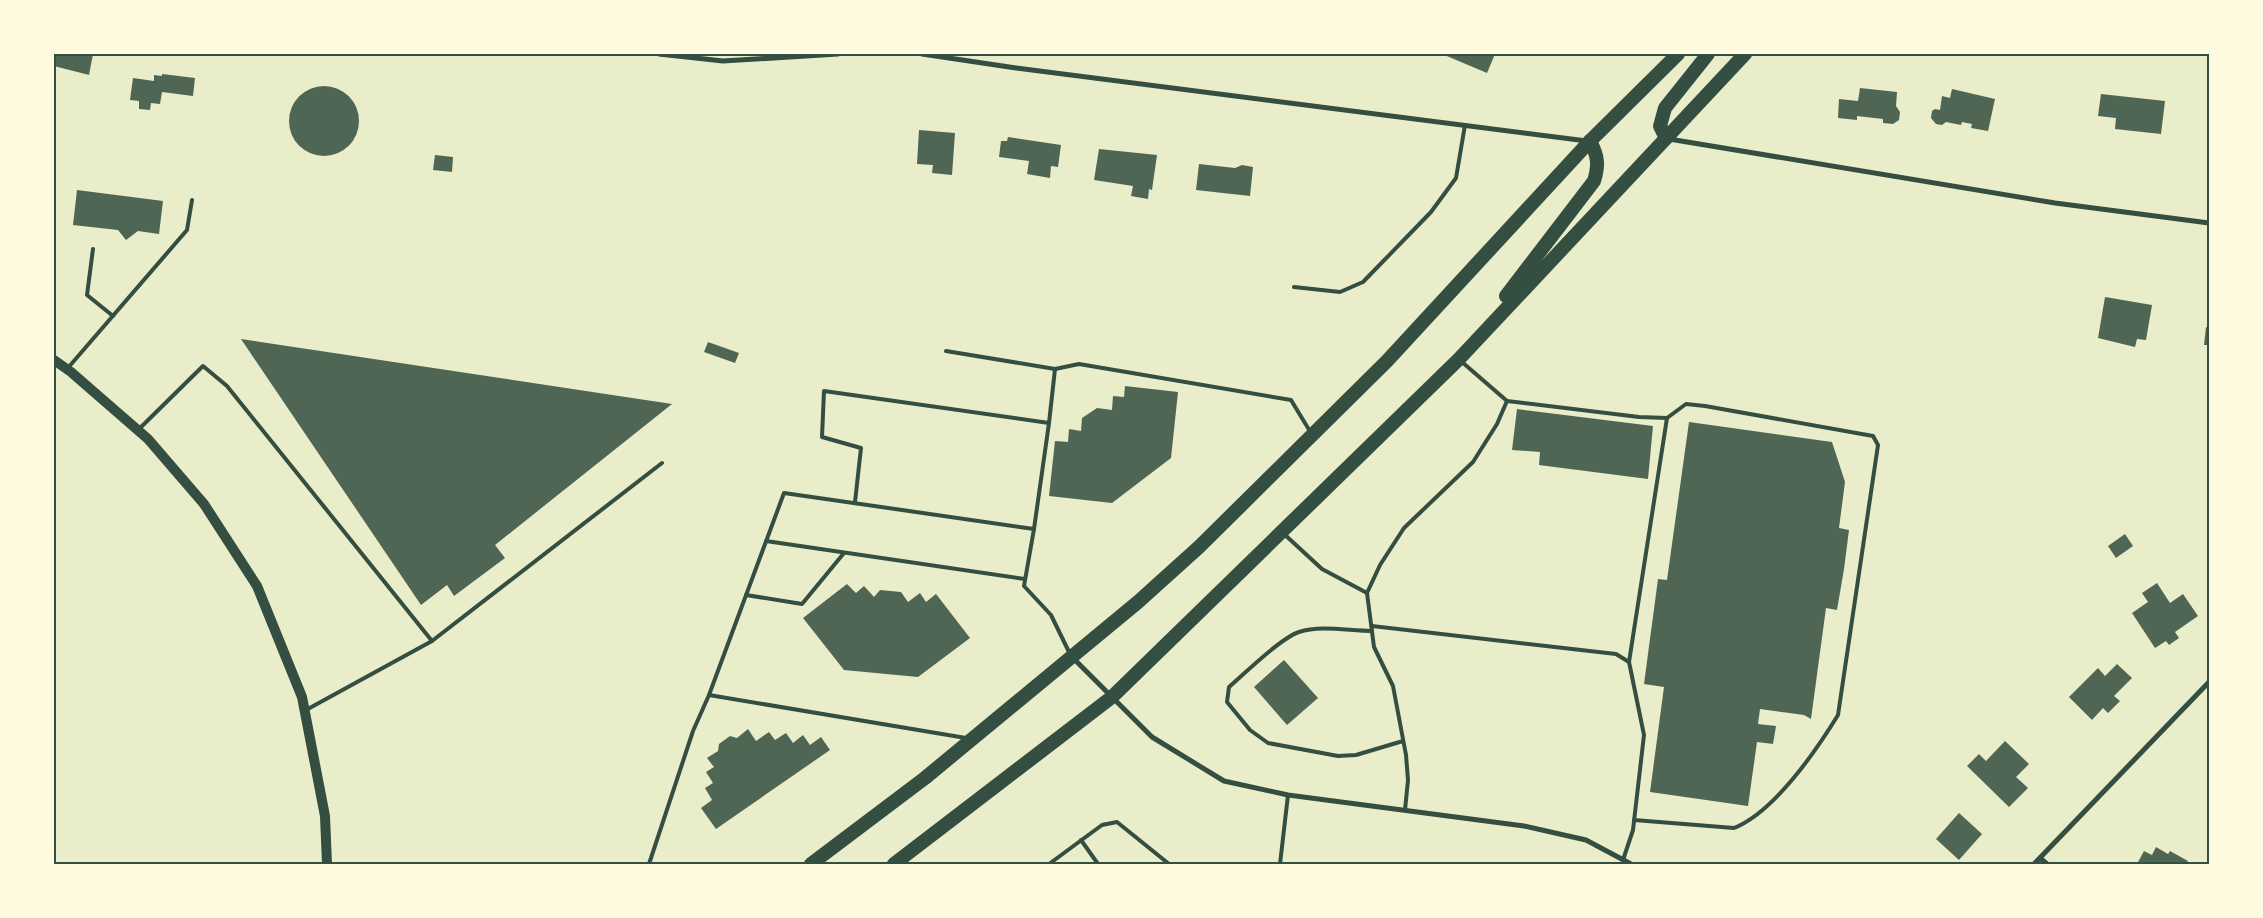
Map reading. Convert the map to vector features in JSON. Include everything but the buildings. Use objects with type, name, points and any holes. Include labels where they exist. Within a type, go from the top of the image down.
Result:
[{"type":"highway","points":[[811,864],[925,778],[1138,602],[1199,547],[1387,361],[1590,141],[1678,54]]},
{"type":"highway","points":[[1666,138],[1660,126],[1665,108],[1708,54]]},
{"type":"highway","points":[[894,864],[1112,697],[1458,358],[1745,54]]},
{"type":"highway","points":[[1458,358],[1594,182],[1598,167],[1597,154],[1590,141]]},
{"type":"main road","points":[[54,360],[138,430],[204,504],[257,586],[302,697],[325,816],[327,864]]},
{"type":"street","points":[[659,54],[723,62],[838,54]]},
{"type":"street","points":[[922,54],[1016,68],[1590,141]]},
{"type":"street","points":[[1666,138],[2055,203],[2209,222]]},
{"type":"street","points":[[1071,656],[1152,737],[1224,781],[1288,795],[1524,826],[1586,840],[1630,864]]},
{"type":"street","points":[[2034,864],[2209,682]]},
{"type":"street","points":[[2040,858],[2047,864]]},
{"type":"lane","points":[[1294,287],[1340,292],[1363,282],[1431,212],[1456,178],[1465,125]]},
{"type":"lane","points":[[67,369],[187,230],[192,200]]},
{"type":"lane","points":[[93,249],[87,294],[113,316]]},
{"type":"lane","points":[[946,351],[1056,369],[1079,364],[1291,400],[1312,435]]},
{"type":"lane","points":[[1458,358],[1508,401],[1640,417],[1666,418],[1686,404],[1705,406],[1873,436],[1878,445],[1838,715],[1821,743],[1799,772],[1748,822],[1734,828],[1634,820]]},
{"type":"lane","points":[[138,430],[203,366],[226,386],[432,641]]},
{"type":"lane","points":[[1056,369],[1034,529],[1024,586],[1051,615],[1071,656]]},
{"type":"lane","points":[[855,502],[861,448],[822,437],[824,391],[1049,423]]},
{"type":"lane","points":[[1405,810],[1408,780],[1403,741],[1393,686],[1374,647],[1367,593],[1380,565],[1404,528],[1473,462],[1497,424],[1508,401]]},
{"type":"lane","points":[[1623,860],[1634,820],[1644,735],[1629,662],[1666,418]]},
{"type":"lane","points":[[305,711],[432,641],[662,463]]},
{"type":"lane","points":[[649,864],[692,731],[709,695],[784,493],[1034,529]]},
{"type":"lane","points":[[1282,532],[1322,569],[1367,593]]},
{"type":"lane","points":[[766,541],[1025,579]]},
{"type":"lane","points":[[746,595],[802,604],[844,552]]},
{"type":"lane","points":[[1372,626],[1616,654],[1629,662]]},
{"type":"lane","points":[[1372,632],[1316,630],[1298,632],[1283,642],[1229,687],[1227,702],[1250,730],[1268,743],[1338,756],[1356,755],[1403,741]]},
{"type":"lane","points":[[709,695],[972,739]]},
{"type":"lane","points":[[1280,864],[1288,795]]},
{"type":"lane","points":[[1049,864],[1102,825],[1117,822],[1169,864]]},
{"type":"lane","points":[[1081,840],[1098,864]]}]
